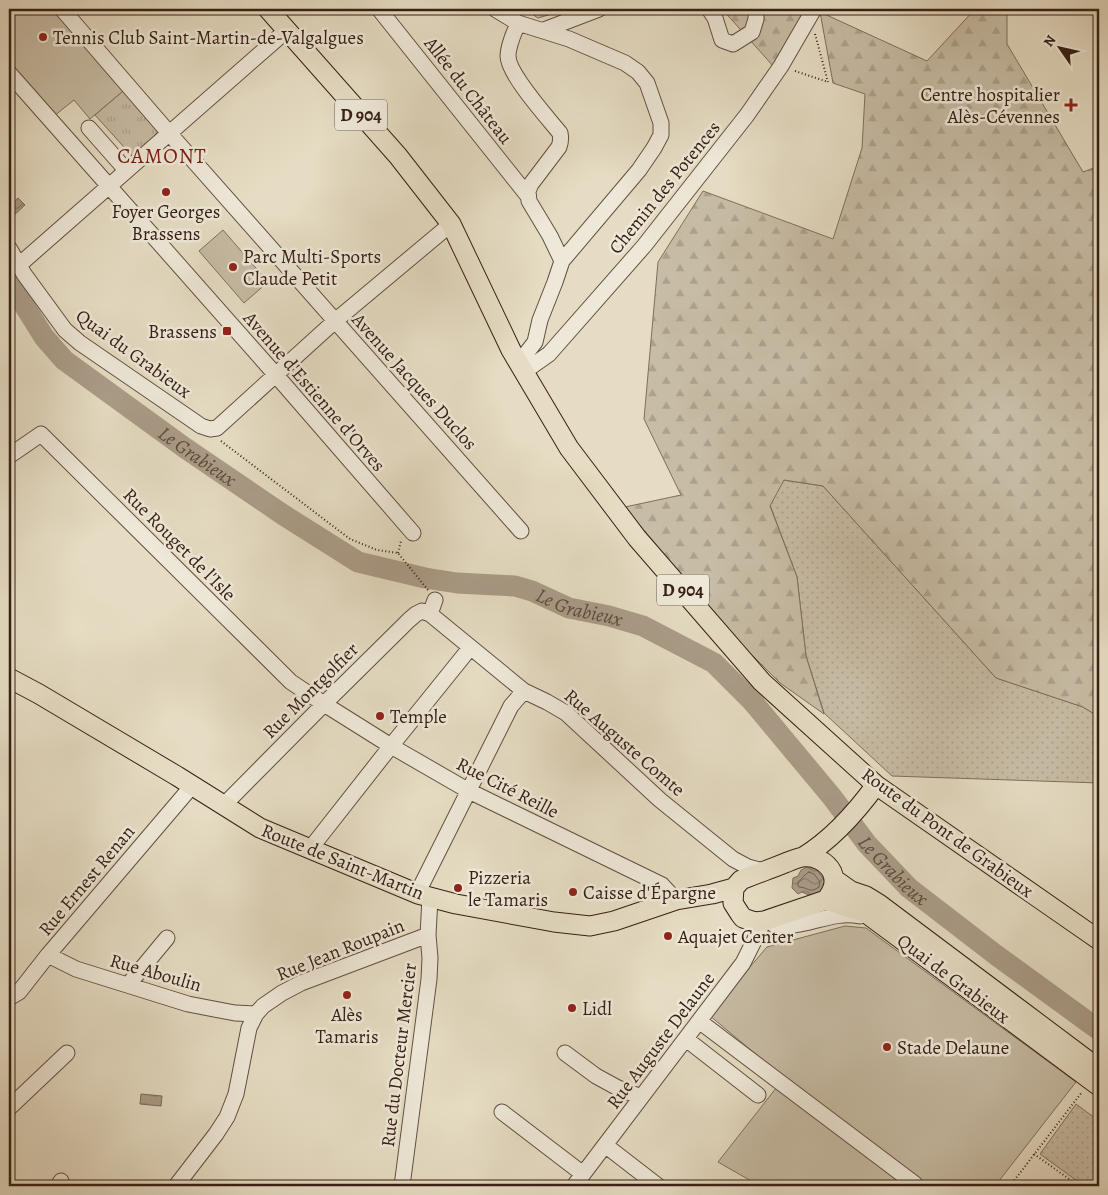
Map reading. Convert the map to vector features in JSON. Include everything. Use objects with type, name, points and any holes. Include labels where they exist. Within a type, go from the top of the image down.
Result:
[{"type":"main road","name":"D 904","points":[[268,9],[398,156],[451,224],[521,368]]},
{"type":"main road","name":"Route du Pont de Grabieux","points":[[521,368],[569,448],[637,538],[762,682],[871,792],[1099,940]]},
{"type":"main road","name":"Route de Saint-Martin","points":[[9,678],[48,699],[260,828],[424,896],[456,904],[544,920],[590,926],[614,921],[676,900],[712,894],[738,897]]},
{"type":"main road","name":"Route de Saint-Martin","points":[[738,897],[763,871],[803,857],[828,840],[871,792]]},
{"type":"main road","points":[[826,900],[832,892],[834,885],[830,871],[828,840]]},
{"type":"main road","points":[[803,857],[814,857],[830,871]]},
{"type":"main road","name":"Quai de Grabieux","points":[[830,871],[851,891],[866,896],[879,904],[1096,1078]]},
{"type":"main road","name":"Route de Saint-Martin","points":[[738,897],[754,922],[766,921],[826,900]]},
{"type":"main road","name":"Quai de Grabieux","points":[[826,900],[866,913],[1096,1078]]},
{"type":"street","name":"Avenue Jacques Duclos","points":[[62,9],[169,133],[521,531]]},
{"type":"street","name":"Allée du Château","points":[[379,9],[528,196],[562,261]]},
{"type":"street","points":[[495,9],[518,22],[569,39],[625,63],[638,72],[647,83],[661,123],[661,135],[639,170],[562,261],[540,320],[535,342],[525,354],[521,368]]},
{"type":"street","points":[[544,30],[599,9]]},
{"type":"street","points":[[709,9],[715,18],[722,40],[733,44],[752,32],[756,19],[756,9]]},
{"type":"street","name":"Chemin des Potences","points":[[521,368],[532,366],[549,354],[644,246],[747,115],[812,13]]},
{"type":"street","points":[[518,22],[509,52],[509,64],[521,84],[560,133],[561,139],[559,147],[529,187],[528,196]]},
{"type":"street","points":[[18,265],[287,30]]},
{"type":"street","name":"Avenue d'Estienne d'Orves","points":[[9,73],[413,533]]},
{"type":"street","points":[[89,128],[126,170]]},
{"type":"street","points":[[205,428],[217,428],[335,321],[451,224]]},
{"type":"street","name":"Quai du Grabieux","points":[[9,248],[24,274],[65,330],[88,348],[205,428]]},
{"type":"street","name":"Rue Rouget de l'Isle","points":[[9,456],[41,434],[291,682],[324,704]]},
{"type":"street","name":"Rue Montgolfier","points":[[223,806],[416,614],[433,603]]},
{"type":"street","name":"Rue Auguste Comte","points":[[433,603],[470,648],[524,691],[566,714],[660,800],[734,859],[763,871]]},
{"type":"street","points":[[310,849],[470,648]]},
{"type":"street","points":[[424,896],[420,888],[512,706],[524,691]]},
{"type":"street","name":"Rue Cité Reille","points":[[324,704],[469,792],[662,886],[676,900]]},
{"type":"street","name":"Rue Ernest Renan","points":[[9,998],[19,992],[48,955],[192,786]]},
{"type":"street","points":[[734,859],[739,869],[738,897],[746,929],[745,958]]},
{"type":"street","name":"Rue du Docteur Mercier","points":[[402,1186],[429,979],[430,958],[424,896]]},
{"type":"street","points":[[814,921],[826,900]]},
{"type":"street","points":[[766,921],[778,928],[814,921],[828,916],[850,914],[873,918]]},
{"type":"street","name":"Rue Auguste Delaune","points":[[578,1180],[743,963],[766,921]]},
{"type":"street","name":"Rue Jean Roupain","points":[[176,1186],[227,1117],[236,1094],[249,1028],[256,1014],[263,1006],[301,983],[428,935]]},
{"type":"street","points":[[128,985],[168,938]]},
{"type":"street","name":"Rue Aboulin","points":[[48,955],[76,968],[188,1004],[235,1013],[256,1014]]},
{"type":"street","points":[[699,1021],[915,1184]]},
{"type":"street","points":[[686,1039],[758,1095]]},
{"type":"street","points":[[9,1108],[67,1053]]},
{"type":"street","points":[[565,1053],[596,1076],[618,1088],[642,1097]]},
{"type":"street","points":[[502,1112],[578,1180]]},
{"type":"street","points":[[605,1145],[658,1186]]},
{"type":"path","points":[[780,66],[828,82],[812,13]]},
{"type":"path","points":[[205,428],[350,539],[377,550],[398,553],[433,603]]},
{"type":"path","points":[[1010,1186],[1096,1078]]},
{"type":"path","points":[[1034,1154],[1080,1186]]},
{"type":"path","points":[[1013,1183],[1018,1186]]},
{"type":"green space","name":"Tennis Club Saint-Martin-de-Valgalgues","points":[[9,9],[53,9],[123,91],[90,119],[74,100],[54,116],[9,64]]},
{"type":"green space","points":[[524,9],[569,9],[538,18]]},
{"type":"green space","points":[[722,9],[805,9],[774,67]]},
{"type":"green space","points":[[975,9],[1007,9],[1007,44],[1083,172],[1099,166],[1099,717],[1083,707],[996,678],[823,486],[784,480],[770,506],[797,577],[806,656],[824,714],[780,683],[721,624],[625,507],[681,495],[644,419],[658,262],[703,191],[833,239],[862,148],[865,94],[833,83],[820,12],[927,61]]},
{"type":"green space","points":[[123,91],[158,132],[133,157],[95,115]]},
{"type":"green space","name":"Parc Multi-Sports Claude Petit","points":[[223,230],[268,282],[244,303],[199,251]]},
{"type":"green space","points":[[783,480],[823,486],[996,678],[1083,707],[1099,717],[1099,783],[892,776],[824,713],[806,656],[797,577],[770,505]]},
{"type":"green space","name":"Stade Delaune","points":[[845,926],[866,928],[1076,1082],[995,1186],[760,1186],[718,1162],[784,1078],[709,1015],[767,947]]},
{"type":"green space","points":[[1076,1104],[1099,1121],[1099,1186],[1084,1186],[1040,1154]]},
{"type":"water","points":[[18,198],[25,205],[12,217],[9,213],[9,206]]},
{"type":"water","points":[[809,866],[817,870],[825,881],[822,891],[811,896],[802,892],[798,894],[792,888],[793,878],[798,876],[801,870]]},
{"type":"water","points":[[141,1094],[162,1096],[161,1106],[140,1104]]},
{"type":"waterway","name":"Le Grabieux","points":[[9,281],[44,337],[64,360],[185,448],[282,514],[358,562],[425,578],[457,583],[515,586],[532,591],[569,608],[609,616],[643,626],[714,663],[752,701],[832,797],[867,844],[909,888],[996,955],[1099,1030]]},
{"type":"place","name":"Tennis Club Saint-Martin-de-Valgalgues","points":[[43,37]]},
{"type":"place","name":"Centre hospitalier Alès-Cévennes","points":[[1071,105]]},
{"type":"place","name":"Foyer Georges Brassens","points":[[166,192]]},
{"type":"place","name":"Parc Multi-Sports Claude Petit","points":[[233,267]]},
{"type":"place","name":"Brassens","points":[[227,331]]},
{"type":"place","name":"Temple","points":[[380,716]]},
{"type":"place","name":"Pizzeria le Tamaris","points":[[458,888]]},
{"type":"place","name":"Caisse d'Épargne","points":[[573,892]]},
{"type":"place","name":"Aquajet Center","points":[[668,936]]},
{"type":"place","name":"Alès Tamaris","points":[[347,995]]},
{"type":"place","name":"Lidl","points":[[572,1008]]},
{"type":"place","name":"Stade Delaune","points":[[887,1047]]},
{"type":"district","name":"CAMONT","points":[[162,156]]}]
